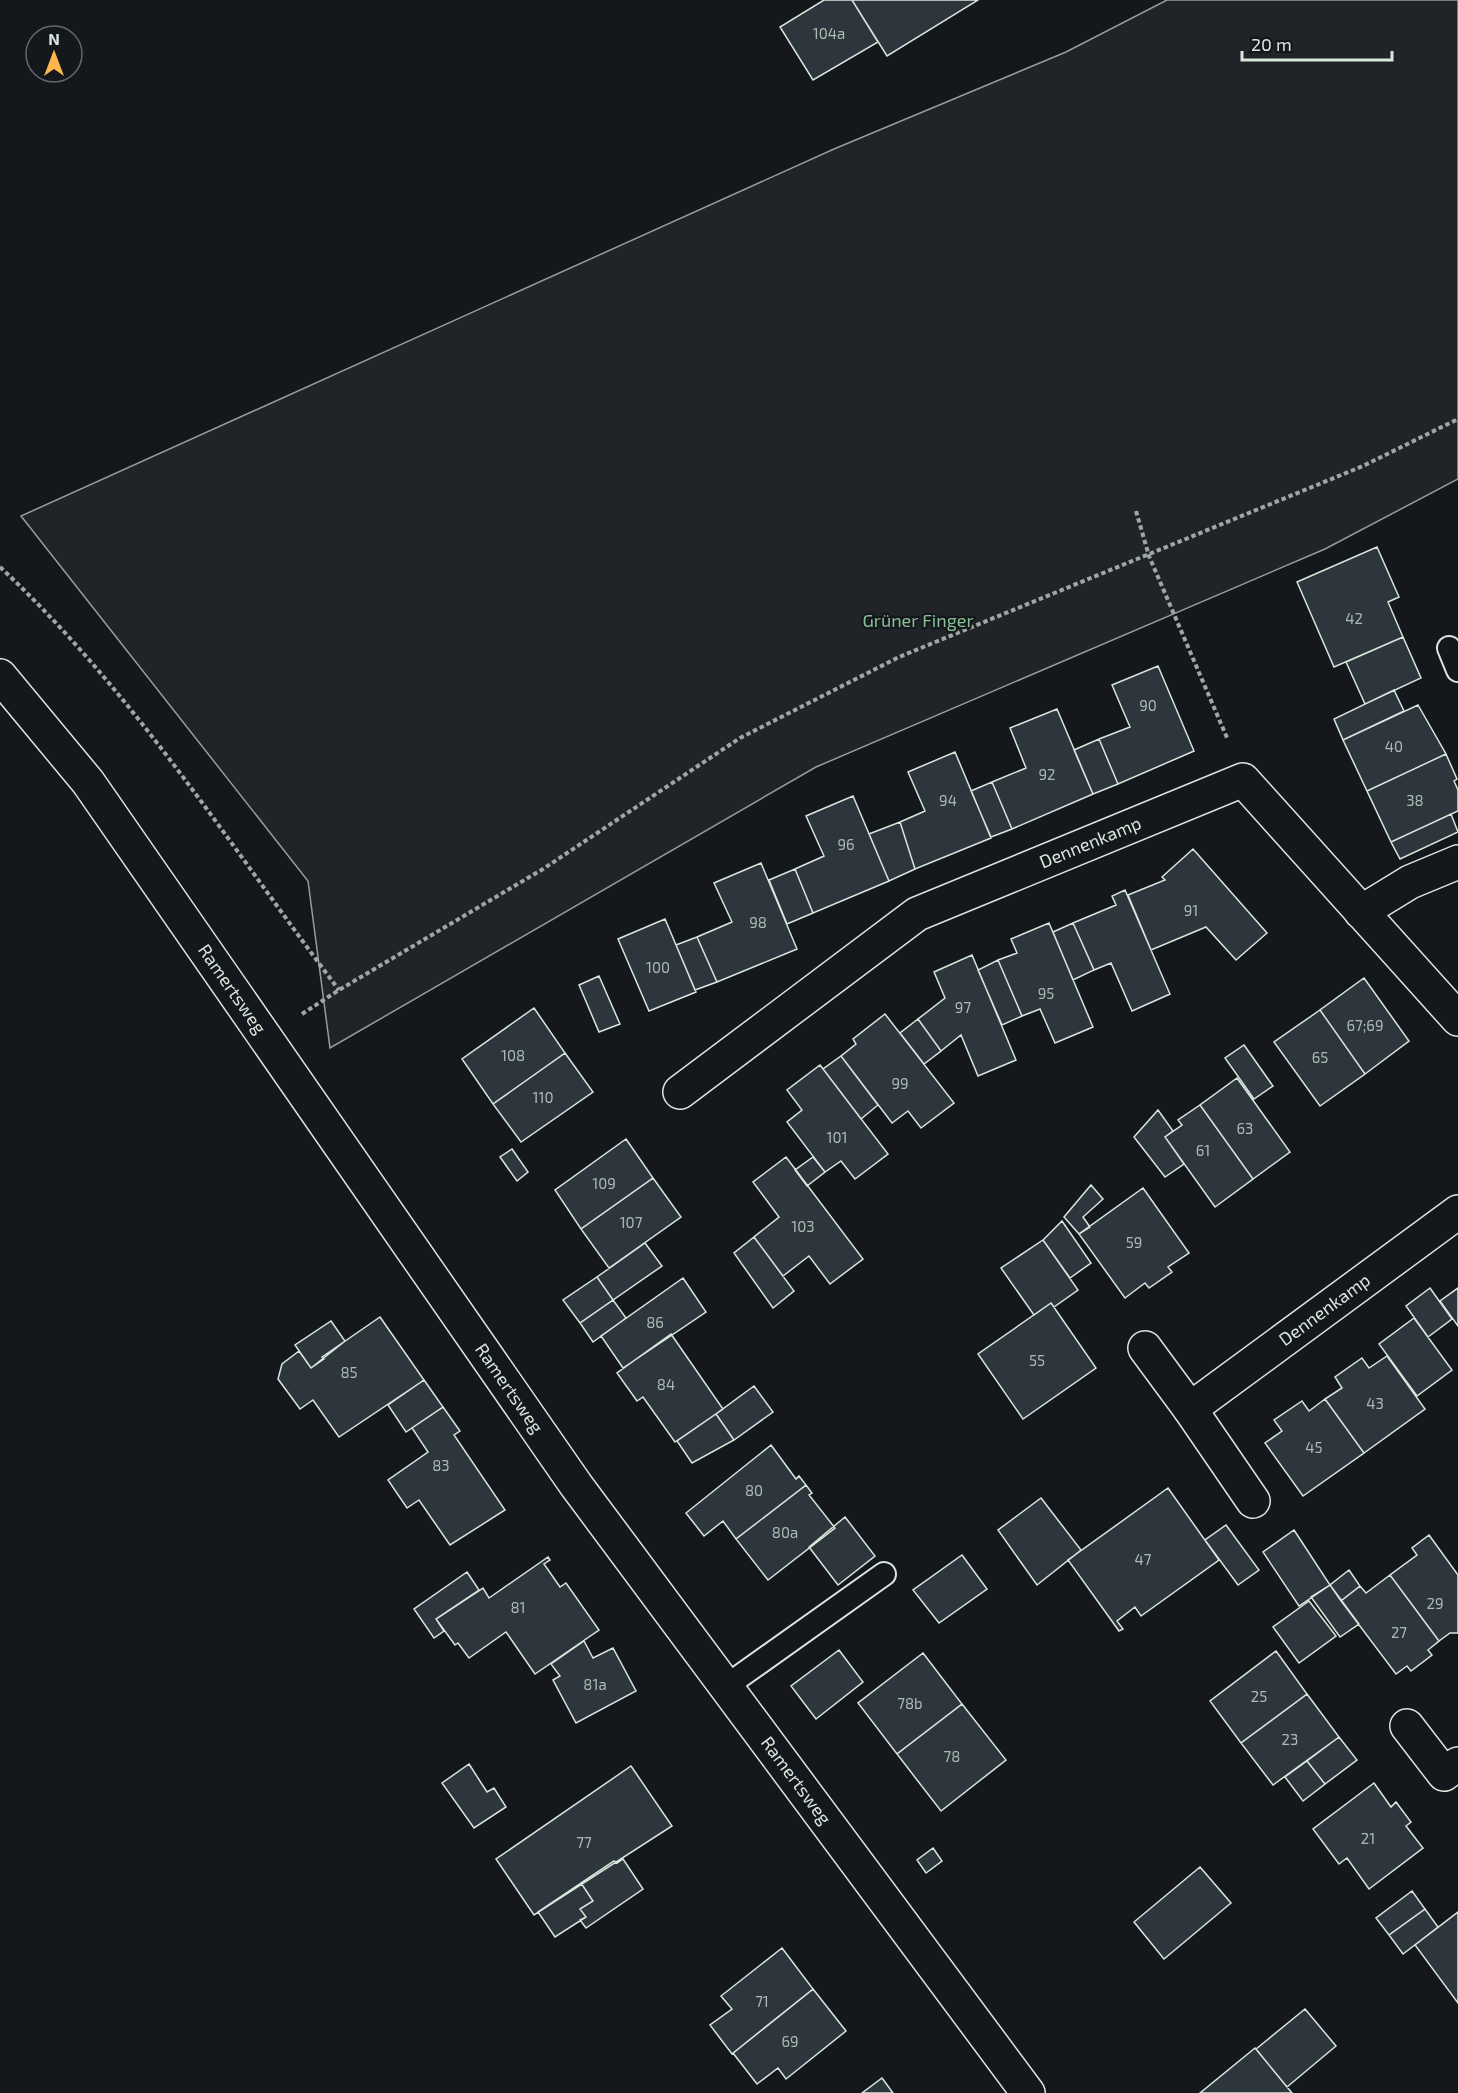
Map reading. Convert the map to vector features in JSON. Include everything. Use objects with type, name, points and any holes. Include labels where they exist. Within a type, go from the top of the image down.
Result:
[{"type":"street","name":"Ramertsweg","points":[[0,675],[88,782],[576,1485],[1028,2093]]},
{"type":"street","points":[[1243,780],[1458,1019]]},
{"type":"street","name":"Dennenkamp","points":[[680,1092],[917,914],[1243,780]]},
{"type":"street","points":[[1362,912],[1410,882],[1458,862]]},
{"type":"street","name":"Dennenkamp","points":[[1190,1409],[1458,1212]]},
{"type":"street","points":[[1145,1348],[1253,1501]]},
{"type":"street","points":[[1407,1726],[1454,1777]]},
{"type":"lane","points":[[1449,648],[1458,670]]},
{"type":"lane","points":[[725,1687],[884,1574]]},
{"type":"path","points":[[265,1037],[339,990],[543,870],[740,738],[898,657],[1149,556],[1363,466],[1458,420]]},
{"type":"path","points":[[1136,512],[1149,556],[1243,780]]},
{"type":"path","points":[[0,567],[41,606],[149,732],[339,990]]},
{"type":"green space","name":"Grüner Finger","points":[[1167,0],[1458,0],[1458,479],[1325,549],[816,767],[330,1048],[308,881],[21,516],[834,149],[1066,52]]},
{"type":"building","points":[[824,0],[852,0],[878,42],[813,80],[780,27]]},
{"type":"building","points":[[852,0],[978,0],[887,56]]},
{"type":"building","points":[[1377,547],[1399,597],[1388,602],[1403,637],[1334,667],[1297,582]]},
{"type":"building","points":[[1403,637],[1421,678],[1365,704],[1346,662]]},
{"type":"building","points":[[1158,666],[1194,751],[1118,784],[1099,739],[1130,727],[1112,685]]},
{"type":"building","points":[[1394,690],[1404,711],[1343,740],[1334,719]]},
{"type":"building","points":[[1418,705],[1446,754],[1367,791],[1343,740]]},
{"type":"building","points":[[1057,709],[1093,794],[1012,829],[992,782],[1026,768],[1010,728]]},
{"type":"building","points":[[1099,739],[1118,784],[1093,794],[1074,750]]},
{"type":"building","points":[[955,752],[991,838],[915,869],[900,822],[925,811],[908,772]]},
{"type":"building","points":[[1446,754],[1457,779],[1454,781],[1458,790],[1458,811],[1391,842],[1367,791]]},
{"type":"building","points":[[992,782],[1012,829],[991,837],[971,791]]},
{"type":"building","points":[[853,796],[889,881],[813,913],[795,869],[824,856],[806,816]]},
{"type":"building","points":[[1451,814],[1458,832],[1400,859],[1391,842]]},
{"type":"building","points":[[900,822],[915,869],[889,881],[869,834]]},
{"type":"building","points":[[1193,849],[1267,933],[1236,960],[1206,927],[1151,950],[1128,895],[1165,880],[1162,877]]},
{"type":"building","points":[[761,863],[797,949],[717,982],[697,937],[732,922],[714,883]]},
{"type":"building","points":[[795,869],[813,913],[787,924],[769,880]]},
{"type":"building","points":[[1125,890],[1170,994],[1132,1011],[1111,963],[1094,970],[1073,923],[1116,905],[1112,896]]},
{"type":"building","points":[[665,919],[696,992],[649,1011],[618,939]]},
{"type":"building","points":[[1049,923],[1093,1027],[1055,1043],[1040,1009],[1022,1016],[998,960],[1017,953],[1011,939]]},
{"type":"building","points":[[1073,923],[1094,970],[1073,980],[1053,932]]},
{"type":"building","points":[[697,937],[717,982],[695,990],[676,945]]},
{"type":"building","points":[[972,955],[1016,1060],[978,1076],[961,1035],[941,1051],[918,1019],[945,998],[934,972]]},
{"type":"building","points":[[998,960],[1022,1016],[1002,1025],[978,970]]},
{"type":"building","points":[[599,976],[620,1024],[599,1032],[579,985]]},
{"type":"building","points":[[1364,978],[1409,1041],[1365,1074],[1320,1010]]},
{"type":"building","points":[[534,1008],[565,1053],[493,1104],[462,1059]]},
{"type":"building","points":[[1320,1010],[1365,1074],[1320,1106],[1274,1042]]},
{"type":"building","points":[[885,1014],[954,1103],[921,1128],[908,1111],[892,1123],[841,1056],[856,1044],[853,1039]]},
{"type":"building","points":[[918,1019],[941,1051],[924,1064],[900,1033]]},
{"type":"building","points":[[1244,1045],[1273,1086],[1254,1099],[1225,1058]]},
{"type":"building","points":[[565,1053],[593,1092],[521,1142],[493,1104]]},
{"type":"building","points":[[841,1056],[878,1105],[861,1119],[823,1069]]},
{"type":"building","points":[[820,1065],[888,1154],[855,1179],[841,1161],[825,1172],[787,1122],[802,1110],[787,1090]]},
{"type":"building","points":[[1237,1078],[1290,1152],[1253,1179],[1200,1105]]},
{"type":"building","points":[[1200,1105],[1253,1179],[1215,1207],[1165,1137],[1182,1125],[1178,1120]]},
{"type":"building","points":[[1158,1110],[1173,1131],[1165,1137],[1184,1164],[1165,1177],[1134,1137]]},
{"type":"building","points":[[626,1139],[653,1178],[581,1229],[555,1190]]},
{"type":"building","points":[[512,1149],[528,1172],[517,1181],[500,1157]]},
{"type":"building","points":[[786,1157],[863,1259],[830,1284],[809,1256],[783,1276],[754,1237],[779,1217],[753,1182]]},
{"type":"building","points":[[813,1157],[825,1172],[807,1186],[795,1170]]},
{"type":"building","points":[[653,1178],[681,1217],[609,1268],[581,1229]]},
{"type":"building","points":[[1091,1185],[1103,1199],[1083,1217],[1090,1227],[1079,1234],[1064,1217]]},
{"type":"building","points":[[1143,1188],[1189,1253],[1168,1267],[1172,1272],[1149,1288],[1145,1283],[1125,1298],[1079,1234]]},
{"type":"building","points":[[1062,1221],[1091,1263],[1070,1278],[1043,1240]]},
{"type":"building","points":[[754,1237],[794,1291],[773,1308],[734,1253]]},
{"type":"building","points":[[1043,1240],[1078,1290],[1054,1307],[1051,1303],[1034,1315],[1001,1268]]},
{"type":"building","points":[[645,1243],[662,1266],[613,1300],[597,1277]]},
{"type":"building","points":[[597,1277],[613,1300],[580,1323],[563,1300]]},
{"type":"building","points":[[683,1278],[706,1312],[623,1368],[601,1336]]},
{"type":"building","points":[[1430,1288],[1452,1319],[1428,1337],[1406,1306]]},
{"type":"building","points":[[1458,1288],[1458,1326],[1440,1301]]},
{"type":"building","points":[[613,1300],[626,1318],[593,1342],[580,1323]]},
{"type":"building","points":[[1051,1303],[1096,1368],[1023,1419],[978,1354]]},
{"type":"building","points":[[380,1317],[424,1380],[339,1437],[313,1400],[300,1409],[278,1379],[282,1364],[299,1351],[311,1368],[324,1359],[322,1357]]},
{"type":"building","points":[[1414,1318],[1452,1370],[1417,1396],[1379,1344]]},
{"type":"building","points":[[331,1321],[345,1341],[311,1368],[295,1345]]},
{"type":"building","points":[[671,1334],[723,1409],[675,1442],[643,1397],[637,1401],[617,1373]]},
{"type":"building","points":[[1387,1356],[1425,1409],[1364,1453],[1325,1399],[1342,1388],[1335,1377],[1362,1358],[1369,1368]]},
{"type":"building","points":[[424,1380],[443,1407],[406,1432],[388,1405]]},
{"type":"building","points":[[754,1386],[773,1412],[734,1440],[716,1414]]},
{"type":"building","points":[[1325,1399],[1364,1453],[1303,1496],[1265,1443],[1282,1431],[1274,1420],[1302,1401],[1309,1411]]},
{"type":"building","points":[[443,1407],[460,1431],[454,1435],[505,1510],[450,1545],[419,1500],[407,1508],[388,1480],[428,1452],[412,1428]]},
{"type":"building","points":[[716,1414],[734,1440],[692,1463],[677,1441]]},
{"type":"building","points":[[771,1445],[796,1479],[799,1476],[806,1485],[736,1539],[723,1521],[704,1536],[686,1513]]},
{"type":"building","points":[[806,1485],[812,1493],[809,1495],[835,1528],[768,1580],[736,1539]]},
{"type":"building","points":[[1168,1488],[1219,1560],[1141,1616],[1135,1607],[1117,1621],[1123,1629],[1119,1631],[1068,1560]]},
{"type":"building","points":[[1041,1498],[1081,1550],[1037,1585],[998,1530]]},
{"type":"building","points":[[845,1517],[875,1556],[838,1585],[809,1547]]},
{"type":"building","points":[[1226,1525],[1259,1570],[1238,1585],[1205,1540]]},
{"type":"building","points":[[1294,1530],[1330,1585],[1299,1606],[1263,1552]]},
{"type":"building","points":[[1429,1535],[1458,1575],[1458,1633],[1450,1633],[1439,1641],[1390,1575],[1417,1555],[1412,1548]]},
{"type":"building","points":[[962,1555],[987,1589],[939,1623],[913,1590]]},
{"type":"building","points":[[548,1557],[550,1560],[544,1564],[560,1587],[566,1583],[599,1630],[535,1674],[506,1632],[469,1658],[458,1643],[455,1645],[436,1619],[483,1588],[489,1598]]},
{"type":"building","points":[[1349,1570],[1360,1586],[1341,1601],[1330,1585]]},
{"type":"building","points":[[467,1572],[479,1590],[436,1619],[444,1631],[434,1638],[414,1609]]},
{"type":"building","points":[[1390,1575],[1439,1641],[1428,1650],[1432,1655],[1411,1671],[1407,1666],[1396,1674],[1341,1601],[1360,1586],[1366,1593]]},
{"type":"building","points":[[1330,1585],[1359,1624],[1340,1637],[1311,1597]]},
{"type":"building","points":[[1309,1601],[1336,1636],[1299,1663],[1273,1627]]},
{"type":"building","points":[[584,1641],[593,1658],[613,1648],[636,1691],[576,1723],[553,1680],[560,1676],[551,1664]]},
{"type":"building","points":[[839,1650],[863,1682],[816,1719],[791,1686]]},
{"type":"building","points":[[1276,1651],[1307,1694],[1241,1743],[1210,1701]]},
{"type":"building","points":[[923,1653],[962,1704],[897,1754],[858,1703]]},
{"type":"building","points":[[1307,1694],[1339,1737],[1273,1785],[1241,1743]]},
{"type":"building","points":[[962,1704],[1006,1760],[941,1811],[897,1754]]},
{"type":"building","points":[[1339,1737],[1357,1760],[1325,1784],[1307,1761]]},
{"type":"building","points":[[1307,1761],[1325,1784],[1303,1801],[1285,1777]]},
{"type":"building","points":[[469,1764],[487,1792],[494,1788],[506,1807],[474,1828],[442,1783]]},
{"type":"building","points":[[631,1766],[672,1826],[534,1915],[496,1859]]},
{"type":"building","points":[[1374,1783],[1391,1807],[1396,1802],[1411,1822],[1406,1826],[1423,1848],[1369,1889],[1347,1858],[1339,1864],[1313,1829]]},
{"type":"building","points":[[933,1848],[942,1861],[926,1873],[917,1860]]},
{"type":"building","points":[[623,1859],[643,1889],[586,1928],[580,1920],[586,1917],[580,1909],[593,1901],[581,1883],[614,1861],[617,1863]]},
{"type":"building","points":[[1200,1867],[1231,1903],[1164,1959],[1134,1922]]},
{"type":"building","points":[[581,1883],[593,1901],[580,1909],[586,1917],[555,1937],[538,1912]]},
{"type":"building","points":[[1412,1891],[1425,1909],[1389,1935],[1376,1918]]},
{"type":"building","points":[[1425,1909],[1438,1927],[1403,1954],[1389,1935]]},
{"type":"building","points":[[1458,1912],[1458,2003],[1415,1945]]},
{"type":"building","points":[[782,1948],[813,1989],[732,2054],[710,2025],[732,2009],[721,1996]]},
{"type":"building","points":[[813,1989],[846,2031],[786,2079],[778,2068],[757,2084],[733,2053]]},
{"type":"building","points":[[1305,2009],[1336,2046],[1287,2087],[1256,2049]]},
{"type":"building","points":[[1255,2048],[1292,2093],[1200,2093]]},
{"type":"building","points":[[882,2078],[893,2093],[862,2093]]}]
